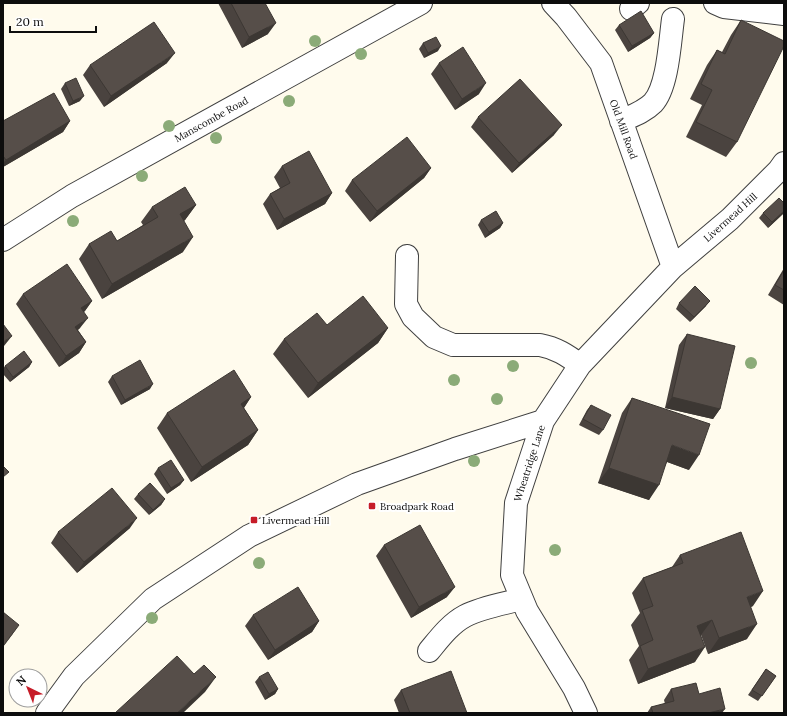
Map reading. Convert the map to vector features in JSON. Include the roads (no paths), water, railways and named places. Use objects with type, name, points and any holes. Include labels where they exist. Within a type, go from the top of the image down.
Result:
[{"type":"street","name":"Manscombe Road","points":[[3,240],[72,196],[421,3]]},
{"type":"street","name":"Old Mill Road","points":[[553,3],[566,17],[601,64],[673,267]]},
{"type":"street","points":[[716,3],[724,7],[784,14]]},
{"type":"street","points":[[621,121],[645,109],[654,102],[662,86],[674,19]]},
{"type":"street","name":"Livermead Hill","points":[[673,267],[730,220],[780,170],[784,163]]},
{"type":"street","points":[[407,256],[406,304],[413,317],[434,337],[453,345],[540,345],[552,348],[569,356],[580,365]]},
{"type":"street","name":"Wheatridge Lane","points":[[586,713],[574,688],[527,611],[512,575],[516,502],[543,421],[580,365],[673,267]]},
{"type":"street","points":[[47,713],[74,676],[153,599],[249,536],[357,484],[455,449],[543,421]]},
{"type":"street","points":[[429,651],[448,628],[464,617],[487,608],[522,599]]},
{"type":"place","name":"Broadpark Road","points":[[372,506]]},
{"type":"place","name":"Livermead Hill","points":[[254,520]]}]
